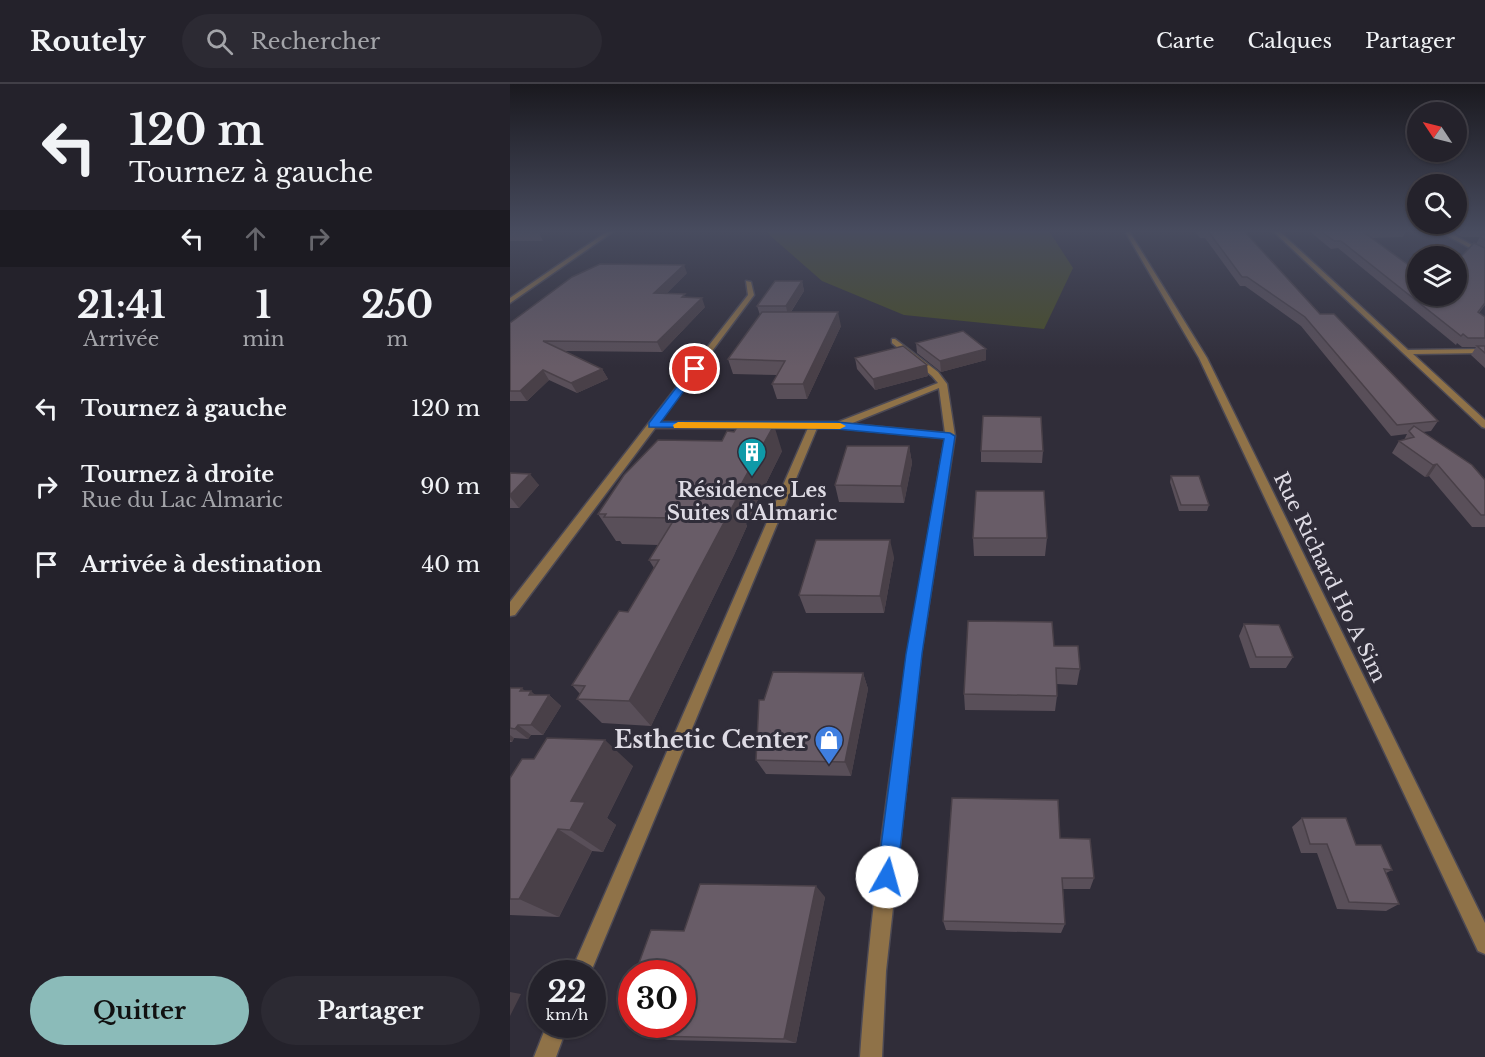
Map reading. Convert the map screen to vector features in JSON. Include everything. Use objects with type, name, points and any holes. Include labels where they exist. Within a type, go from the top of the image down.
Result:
[{"type":"street","points":[[510,301],[545,276]]},
{"type":"street","name":"Rue Richard Ho A Sim","points":[[1155,276],[1203,358],[1485,944]]},
{"type":"street","points":[[1326,276],[1485,425]]},
{"type":"street","points":[[510,610],[751,295],[748,282]]},
{"type":"street","points":[[871,1057],[876,971],[912,666],[950,436],[943,384],[935,374],[895,341]]},
{"type":"street","points":[[1408,352],[1485,351]]},
{"type":"street","points":[[837,425],[943,384]]},
{"type":"street","points":[[653,425],[837,425],[950,436]]},
{"type":"street","points":[[586,960],[813,426]]},
{"type":"street","points":[[545,1057],[552,1038]]},
{"type":"green space","points":[[817,276],[1069,276],[1044,329],[904,315],[822,281]]},
{"type":"building","points":[[672,276],[654,293],[685,294],[682,297],[702,298],[657,342],[543,341],[602,369],[571,383],[543,370],[520,391],[510,391],[510,323],[572,277]]},
{"type":"building","points":[[1286,276],[1320,314],[1334,314],[1438,421],[1397,425],[1305,317],[1247,277],[1242,277]]},
{"type":"building","points":[[1386,276],[1407,276],[1407,293]]},
{"type":"building","points":[[1467,276],[1485,276],[1485,303],[1478,312],[1485,317],[1485,338],[1468,338],[1463,334],[1461,336],[1423,306],[1467,306]]},
{"type":"building","points":[[775,281],[802,281],[786,306],[757,306]]},
{"type":"building","points":[[762,312],[838,312],[803,384],[772,384],[785,361],[728,359]]},
{"type":"building","points":[[963,331],[986,349],[940,361],[916,343]]},
{"type":"building","points":[[903,346],[927,365],[873,379],[855,358]]},
{"type":"building","points":[[1477,346],[1485,346],[1485,353]]},
{"type":"building","points":[[983,416],[1041,417],[1043,451],[981,451]]},
{"type":"building","points":[[739,424],[774,425],[733,499],[736,500],[629,701],[577,699],[585,686],[572,685],[619,611],[628,612],[659,560],[649,560],[675,518],[604,517],[606,514],[598,514],[624,475],[658,440],[722,441],[727,431],[734,432]]},
{"type":"building","points":[[1414,426],[1472,465],[1485,480],[1485,515],[1481,515],[1437,464],[1433,465],[1399,441],[1414,437],[1409,431]]},
{"type":"building","points":[[847,446],[909,446],[901,486],[835,485]]},
{"type":"building","points":[[510,473],[530,474],[510,495]]},
{"type":"building","points":[[1171,476],[1199,476],[1209,505],[1181,505]]},
{"type":"building","points":[[976,491],[1044,491],[1047,538],[973,538]]},
{"type":"building","points":[[816,540],[890,540],[880,596],[799,595]]},
{"type":"building","points":[[968,621],[1052,622],[1054,646],[1078,646],[1080,669],[1056,668],[1057,696],[964,694]]},
{"type":"building","points":[[1244,624],[1279,625],[1293,657],[1256,657]]},
{"type":"building","points":[[773,672],[863,673],[845,762],[756,760],[759,700],[764,700]]},
{"type":"building","points":[[510,688],[531,691],[529,695],[549,695],[531,725],[518,725],[515,729],[510,728]]},
{"type":"building","points":[[547,738],[605,740],[571,801],[585,802],[570,830],[558,829],[519,899],[510,899],[510,778],[522,759],[534,759]]},
{"type":"building","points":[[952,798],[1058,800],[1060,838],[1090,839],[1094,878],[1062,878],[1065,924],[943,921]]},
{"type":"building","points":[[1302,818],[1346,818],[1356,845],[1381,845],[1392,870],[1384,869],[1399,904],[1349,902],[1327,844],[1310,844]]},
{"type":"building","points":[[700,884],[816,886],[784,1039],[696,1037],[696,960],[640,960],[651,930],[684,931]]},
{"type":"slow traffic","points":[[678,425],[840,426]]},
{"type":"place","name":"Résidence Les Suites d'Almaric","points":[[752,478]]},
{"type":"place","name":"Esthetic Center","points":[[829,766]]},
{"type":"route","points":[[695,369],[653,425],[837,425],[950,436],[914,654],[887,877]]}]
